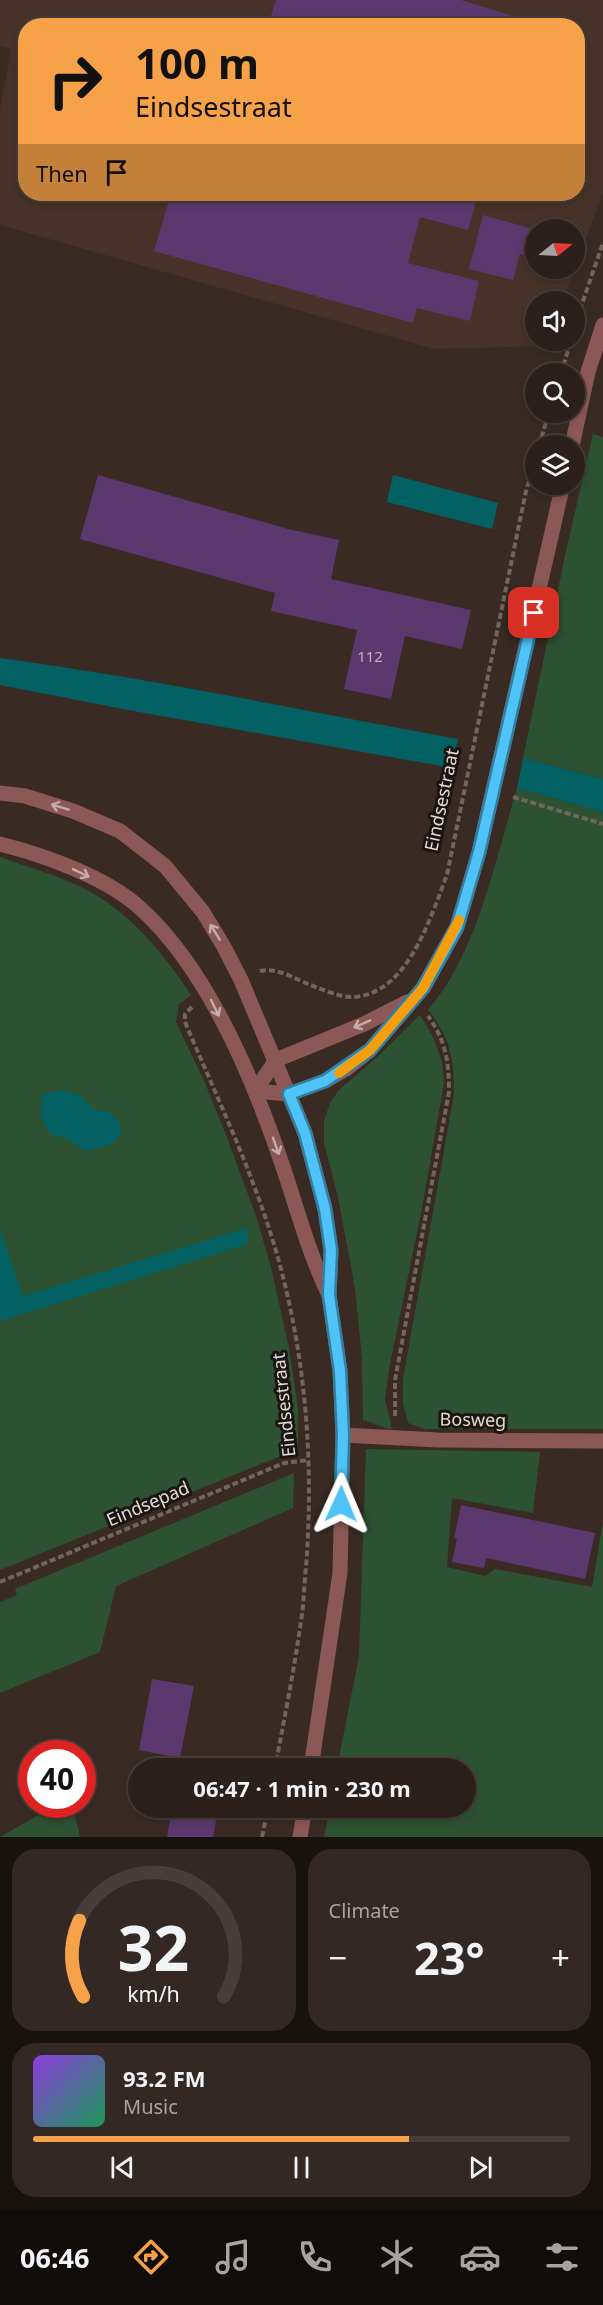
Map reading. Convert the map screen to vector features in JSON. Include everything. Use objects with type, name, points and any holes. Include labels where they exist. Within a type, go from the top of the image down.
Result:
[{"type":"street","points":[[574,435],[588,372],[603,325]]},
{"type":"street","points":[[255,1091],[289,1094],[325,1081],[370,1050],[423,988],[457,927],[479,852],[560,495]]},
{"type":"street","points":[[0,793],[25,796],[73,811],[120,831],[165,866],[203,912],[241,980],[305,1133],[325,1209],[331,1250],[329,1295],[340,1371],[343,1435],[340,1573],[312,1758]]},
{"type":"street","points":[[0,844],[59,863],[116,890],[139,907],[173,941],[209,995],[255,1091],[282,1164],[312,1258],[329,1295]]},
{"type":"street","points":[[255,1091],[276,1060],[364,1024],[415,998]]},
{"type":"street","name":"Bosweg","points":[[343,1435],[438,1440],[603,1441]]},
{"type":"street","points":[[300,1837],[303,1818]]},
{"type":"path","points":[[585,295],[603,243]]},
{"type":"path","name":"Eindsestraat","points":[[241,980],[263,970],[274,971],[337,994],[352,997],[372,993],[402,969],[424,933],[447,875],[525,495]]},
{"type":"path","points":[[465,785],[603,824]]},
{"type":"path","name":"Eindsestraat","points":[[209,995],[185,1014],[185,1022],[235,1134],[278,1257],[298,1347],[309,1460],[310,1514],[302,1620],[277,1758]]},
{"type":"path","points":[[398,1437],[395,1412],[396,1380],[448,1092],[449,1070],[444,1045],[415,998]]},
{"type":"path","name":"Eindsepad","points":[[0,1582],[284,1463],[309,1460]]},
{"type":"path","points":[[262,1837],[266,1818]]},
{"type":"shaded area","points":[[0,0],[603,0],[603,192],[585,241],[585,219],[525,219],[525,279],[571,279],[567,291],[525,291],[525,347],[434,349],[0,225],[0,110],[11,49],[0,46]]},
{"type":"green space","points":[[593,434],[603,437],[603,779],[523,758],[579,495],[585,495],[585,469]]},
{"type":"green space","points":[[517,788],[603,812],[603,1429],[424,1429],[408,1423],[403,1404],[403,1379],[454,1095],[450,1050],[442,1030],[428,1010],[460,962],[472,934],[493,874]]},
{"type":"green space","points":[[0,857],[79,886],[112,906],[156,947],[191,995],[179,1004],[176,1022],[205,1083],[226,1135],[257,1219],[271,1267],[289,1348],[298,1408],[298,1449],[0,1570]]},
{"type":"green space","points":[[420,1015],[432,1035],[442,1061],[444,1083],[422,1208],[389,1369],[385,1399],[392,1430],[363,1420],[362,1359],[355,1288],[338,1197],[324,1143],[324,1121],[330,1103],[339,1090]]},
{"type":"green space","points":[[366,1449],[540,1452],[533,1513],[452,1498],[447,1567],[485,1576],[495,1569],[592,1587],[603,1522],[603,1837],[324,1837],[328,1818],[476,1818],[476,1758],[339,1758],[359,1656]]},
{"type":"green space","points":[[294,1473],[293,1508],[116,1586],[100,1652],[0,1693],[0,1602],[17,1595],[15,1589]]},
{"type":"green space","points":[[33,1818],[75,1818],[80,1837],[0,1837]]},
{"type":"water","points":[[393,475],[498,503],[492,529],[387,502]]},
{"type":"water","points":[[0,658],[173,685],[458,739],[452,768],[0,685]]},
{"type":"water","points":[[523,758],[603,779],[603,812],[517,788]]},
{"type":"water","points":[[62,1091],[80,1095],[94,1110],[109,1111],[117,1119],[122,1133],[110,1145],[86,1151],[68,1139],[51,1134],[41,1117],[42,1094]]},
{"type":"water","points":[[247,1228],[248,1244],[0,1321],[0,1229],[23,1296]]},
{"type":"building","points":[[276,0],[461,0],[520,18],[270,18]]},
{"type":"building","points":[[169,201],[476,201],[468,230],[420,217],[408,263],[479,281],[470,321],[417,308],[413,323],[154,251]]},
{"type":"building","points":[[483,215],[525,227],[525,247],[523,255],[520,254],[513,280],[469,269]]},
{"type":"building","points":[[98,475],[288,529],[339,540],[331,579],[471,610],[462,649],[405,636],[391,699],[344,689],[357,630],[271,611],[275,593],[80,539]]},
{"type":"building","points":[[461,1505],[595,1533],[585,1579],[486,1558],[484,1568],[452,1562]]},
{"type":"building","points":[[152,1679],[194,1686],[180,1758],[139,1750]]},
{"type":"building","points":[[170,1818],[216,1818],[213,1837],[167,1837]]},
{"type":"slow traffic","points":[[339,1073],[370,1050],[423,988],[459,920]]},
{"type":"route","points":[[341,1504],[343,1435],[340,1371],[329,1295],[331,1250],[325,1209],[305,1133],[289,1094],[325,1081],[346,1069],[370,1050],[423,988],[457,927],[479,852],[534,613]]}]
